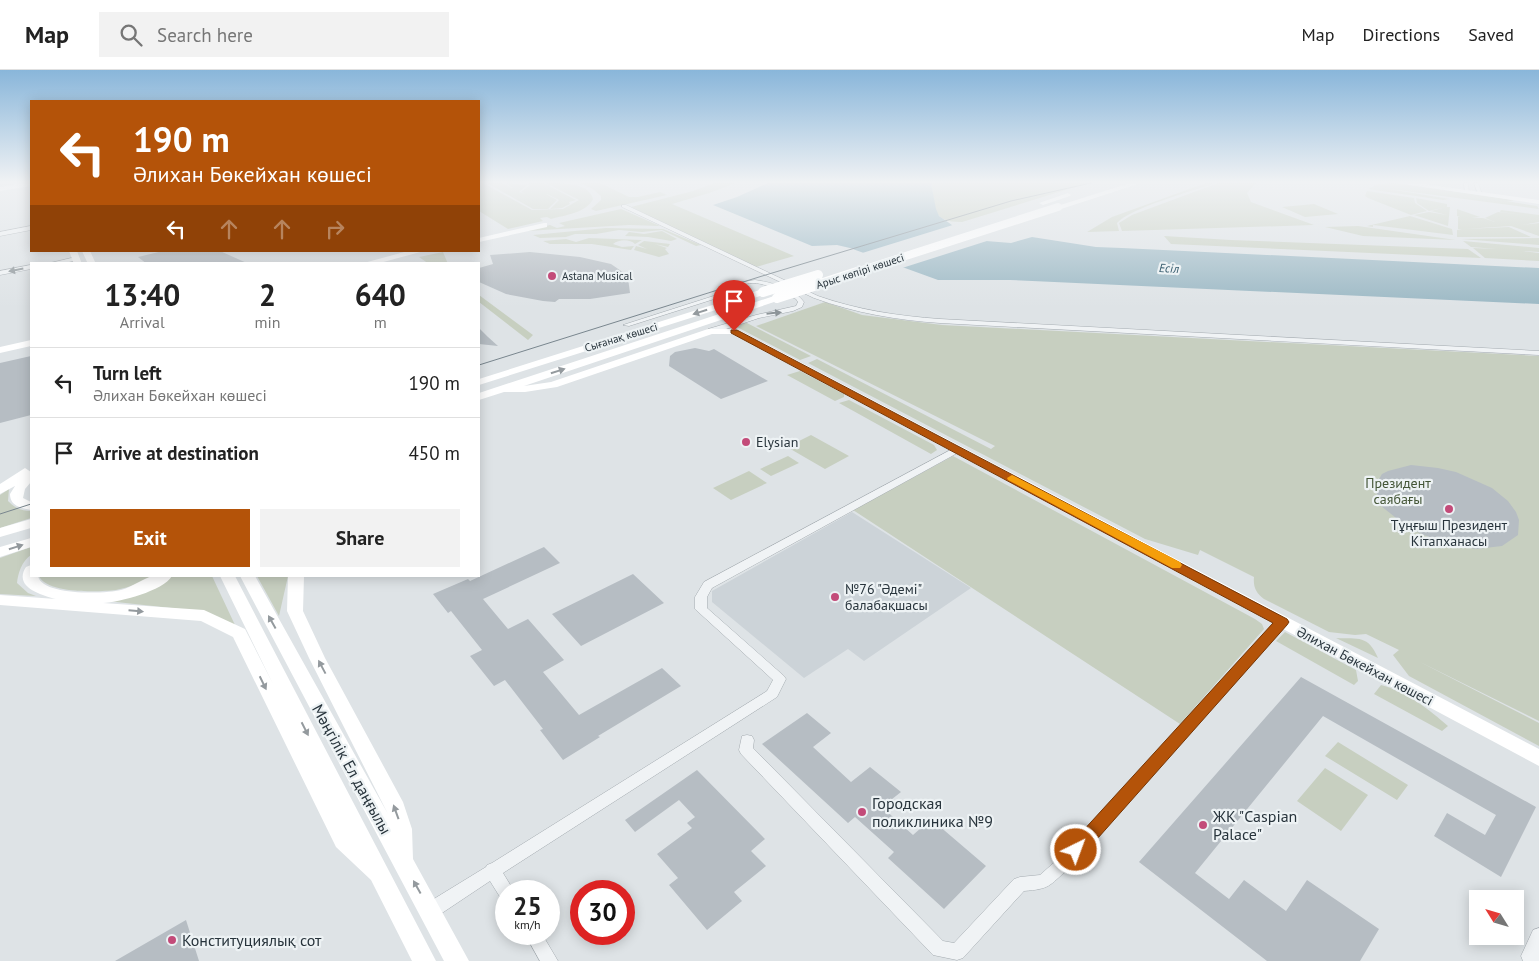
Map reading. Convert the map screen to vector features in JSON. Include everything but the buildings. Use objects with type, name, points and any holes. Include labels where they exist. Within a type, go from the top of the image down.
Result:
[{"type":"main road","points":[[480,239],[541,225]]},
{"type":"main road","name":"Арыс көпірі көшесі","points":[[847,265],[975,225]]},
{"type":"main road","name":"Арыс көпірі көшесі","points":[[777,298],[1004,225]]},
{"type":"main road","points":[[373,262],[416,252]]},
{"type":"main road","points":[[384,262],[426,252]]},
{"type":"main road","name":"Арыс көпірі көшесі","points":[[764,292],[829,271]]},
{"type":"main road","name":"Сығанақ көшесі","points":[[480,381],[764,292]]},
{"type":"main road","name":"Сығанақ көшесі","points":[[536,383],[777,298]]},
{"type":"main road","name":"Әлихан Бөкейхан көшесі","points":[[711,332],[725,330],[737,333],[1539,758]]},
{"type":"main road","name":"Сығанақ көшесі","points":[[536,383],[553,385],[711,332]]},
{"type":"main road","points":[[0,346],[30,338]]},
{"type":"main road","points":[[0,350],[30,343]]},
{"type":"main road","points":[[480,396],[536,383]]},
{"type":"main road","points":[[0,490],[30,468]]},
{"type":"main road","points":[[30,477],[16,492],[16,498],[20,502],[30,506]]},
{"type":"main road","points":[[0,533],[30,523]]},
{"type":"main road","points":[[0,552],[30,542]]},
{"type":"main road","points":[[30,574],[31,583],[44,592],[101,597],[134,590],[163,577]]},
{"type":"main road","name":"Мәңгілік Ел даңғылы","points":[[228,577],[424,961]]},
{"type":"main road","name":"Мәңгілік Ел даңғылы","points":[[247,577],[457,961]]},
{"type":"main road","points":[[296,577],[295,611],[317,658],[396,808],[402,829],[402,860]]},
{"type":"main road","points":[[0,600],[204,616],[239,633],[343,840],[379,873]]},
{"type":"street","points":[[663,225],[816,297],[875,315],[940,321],[1539,353]]},
{"type":"street","points":[[0,234],[30,228]]},
{"type":"street","points":[[58,262],[76,258]]},
{"type":"street","points":[[0,273],[30,267]]},
{"type":"street","points":[[628,325],[728,294],[738,286],[749,282],[759,282],[771,286],[798,298],[801,302],[799,307],[792,310],[758,316],[711,332]]},
{"type":"street","points":[[430,911],[772,694],[780,679],[701,610],[701,597],[708,585],[958,449]]},
{"type":"street","points":[[747,740],[746,750],[939,948],[957,952],[1020,884],[1043,882],[1063,864],[1282,622]]},
{"type":"street","points":[[492,870],[498,880]]},
{"type":"street","points":[[1536,961],[1529,956],[1539,936]]},
{"type":"street","points":[[540,945],[550,961]]},
{"type":"shaded area","name":"№76 \"Әдемі\" балабақшасы","points":[[852,512],[971,588],[864,661],[848,649],[804,678],[712,602],[712,591]]},
{"type":"green space","points":[[501,225],[527,225],[508,229]]},
{"type":"green space","points":[[550,225],[557,228],[565,226],[562,225],[657,225],[660,226],[629,225],[525,231]]},
{"type":"green space","points":[[668,225],[720,225],[794,256],[756,267]]},
{"type":"green space","points":[[1099,225],[1117,225],[1119,231],[1087,232]]},
{"type":"green space","points":[[1120,225],[1314,225],[1122,231]]},
{"type":"green space","points":[[1373,225],[1438,225],[1452,229],[1453,235],[1373,225],[1373,227],[1367,226]]},
{"type":"green space","points":[[1458,225],[1539,225],[1539,236],[1511,226],[1465,229],[1509,227],[1531,237],[1457,237],[1457,230],[1462,229],[1458,229]]},
{"type":"green space","points":[[1358,226],[1456,240],[1363,236],[1325,227]]},
{"type":"green space","points":[[606,228],[663,229],[701,245],[696,246],[662,230],[642,232],[619,230],[596,234],[575,234],[566,237],[540,238],[533,235]]},
{"type":"green space","points":[[662,231],[677,239],[671,241],[625,236],[629,232],[644,234]]},
{"type":"green space","points":[[1164,236],[1468,249],[1481,258],[1171,244]]},
{"type":"green space","points":[[589,238],[642,240],[635,244],[624,240],[613,244],[622,247],[634,246],[631,250],[592,244],[550,244],[543,241],[566,239],[576,242]]},
{"type":"green space","points":[[1539,238],[1539,245],[1461,239]]},
{"type":"green space","points":[[644,241],[670,244],[668,247],[655,244],[667,248],[665,249],[669,254],[659,257],[634,250],[636,246],[647,249],[638,245]]},
{"type":"green space","points":[[1463,241],[1539,248],[1539,252],[1523,251],[1539,253],[1539,261],[1485,258],[1473,248],[1497,249],[1471,247]]},
{"type":"green space","points":[[443,252],[447,262],[426,262],[419,257]]},
{"type":"green space","points":[[480,296],[533,335],[528,340],[480,303]]},
{"type":"green space","name":"Президент саябағы","points":[[825,302],[862,315],[942,325],[1539,356],[1539,721],[1420,662],[1539,723],[1539,746],[1409,676],[1393,655],[1399,650],[1366,634],[1355,635],[1329,632],[1264,599],[1256,590],[1254,577],[1200,550],[1198,555],[1145,539],[808,363],[817,359],[991,449],[995,446],[756,326]]},
{"type":"green space","points":[[745,322],[811,356],[800,360],[737,327]]},
{"type":"green space","points":[[800,371],[844,394],[844,397],[835,401],[787,375]]},
{"type":"green space","points":[[849,400],[934,445],[937,450],[931,454],[839,403]]},
{"type":"green space","points":[[811,435],[849,456],[825,469],[787,447]]},
{"type":"green space","points":[[788,456],[799,463],[771,476],[760,469]]},
{"type":"green space","points":[[953,456],[1255,619],[1262,624],[1264,629],[1180,724],[853,510]]},
{"type":"green space","points":[[749,471],[767,483],[731,500],[713,488]]},
{"type":"green space","points":[[9,489],[8,501],[18,509],[30,511],[30,518],[0,528],[0,495]]},
{"type":"green space","points":[[30,547],[30,556],[25,560],[21,568],[17,583],[28,593],[36,596],[0,594],[0,558]]},
{"type":"green space","points":[[40,577],[154,577],[116,590],[98,591],[62,589],[44,582]]},
{"type":"green space","points":[[168,577],[212,577],[235,625],[199,611],[98,600]]},
{"type":"green space","points":[[258,577],[288,577],[279,616]]},
{"type":"green space","points":[[1285,632],[1356,670],[1358,681],[1354,685],[1276,641]]},
{"type":"green space","points":[[1336,638],[1362,640],[1370,645],[1378,658]]},
{"type":"green space","points":[[1381,685],[1408,696],[1448,726],[1442,731],[1374,694]]},
{"type":"green space","points":[[1338,742],[1408,785],[1397,800],[1325,756]]},
{"type":"green space","points":[[1325,768],[1368,795],[1341,831],[1297,801]]},
{"type":"water","name":"Есіл","points":[[760,225],[951,225],[986,241],[1011,243],[1032,237],[1096,247],[1539,268],[1539,304],[1010,280],[938,280],[850,248],[837,245],[812,246]]},
{"type":"pier","points":[[954,225],[990,240],[899,269],[859,254]]},
{"type":"tram line","points":[[480,365],[933,225]]},
{"type":"tram line","points":[[0,514],[30,504]]},
{"type":"slow traffic","points":[[1012,478],[1176,565]]},
{"type":"place","name":"Astana Musical","points":[[552,276]]},
{"type":"place","name":"Elysian","points":[[746,442]]},
{"type":"place","name":"Тұңғыш Президент Кітапханасы","points":[[1449,509]]},
{"type":"place","name":"№76 \"Әдемі\" балабақшасы","points":[[835,597]]},
{"type":"place","name":"Городская поликлиника №9","points":[[862,812]]},
{"type":"place","name":"ЖК \"Caspian Palace\"","points":[[1203,825]]},
{"type":"place","name":"Конституциялық сот","points":[[172,940]]},
{"type":"route","points":[[734,331],[1282,622],[1076,850]]}]
